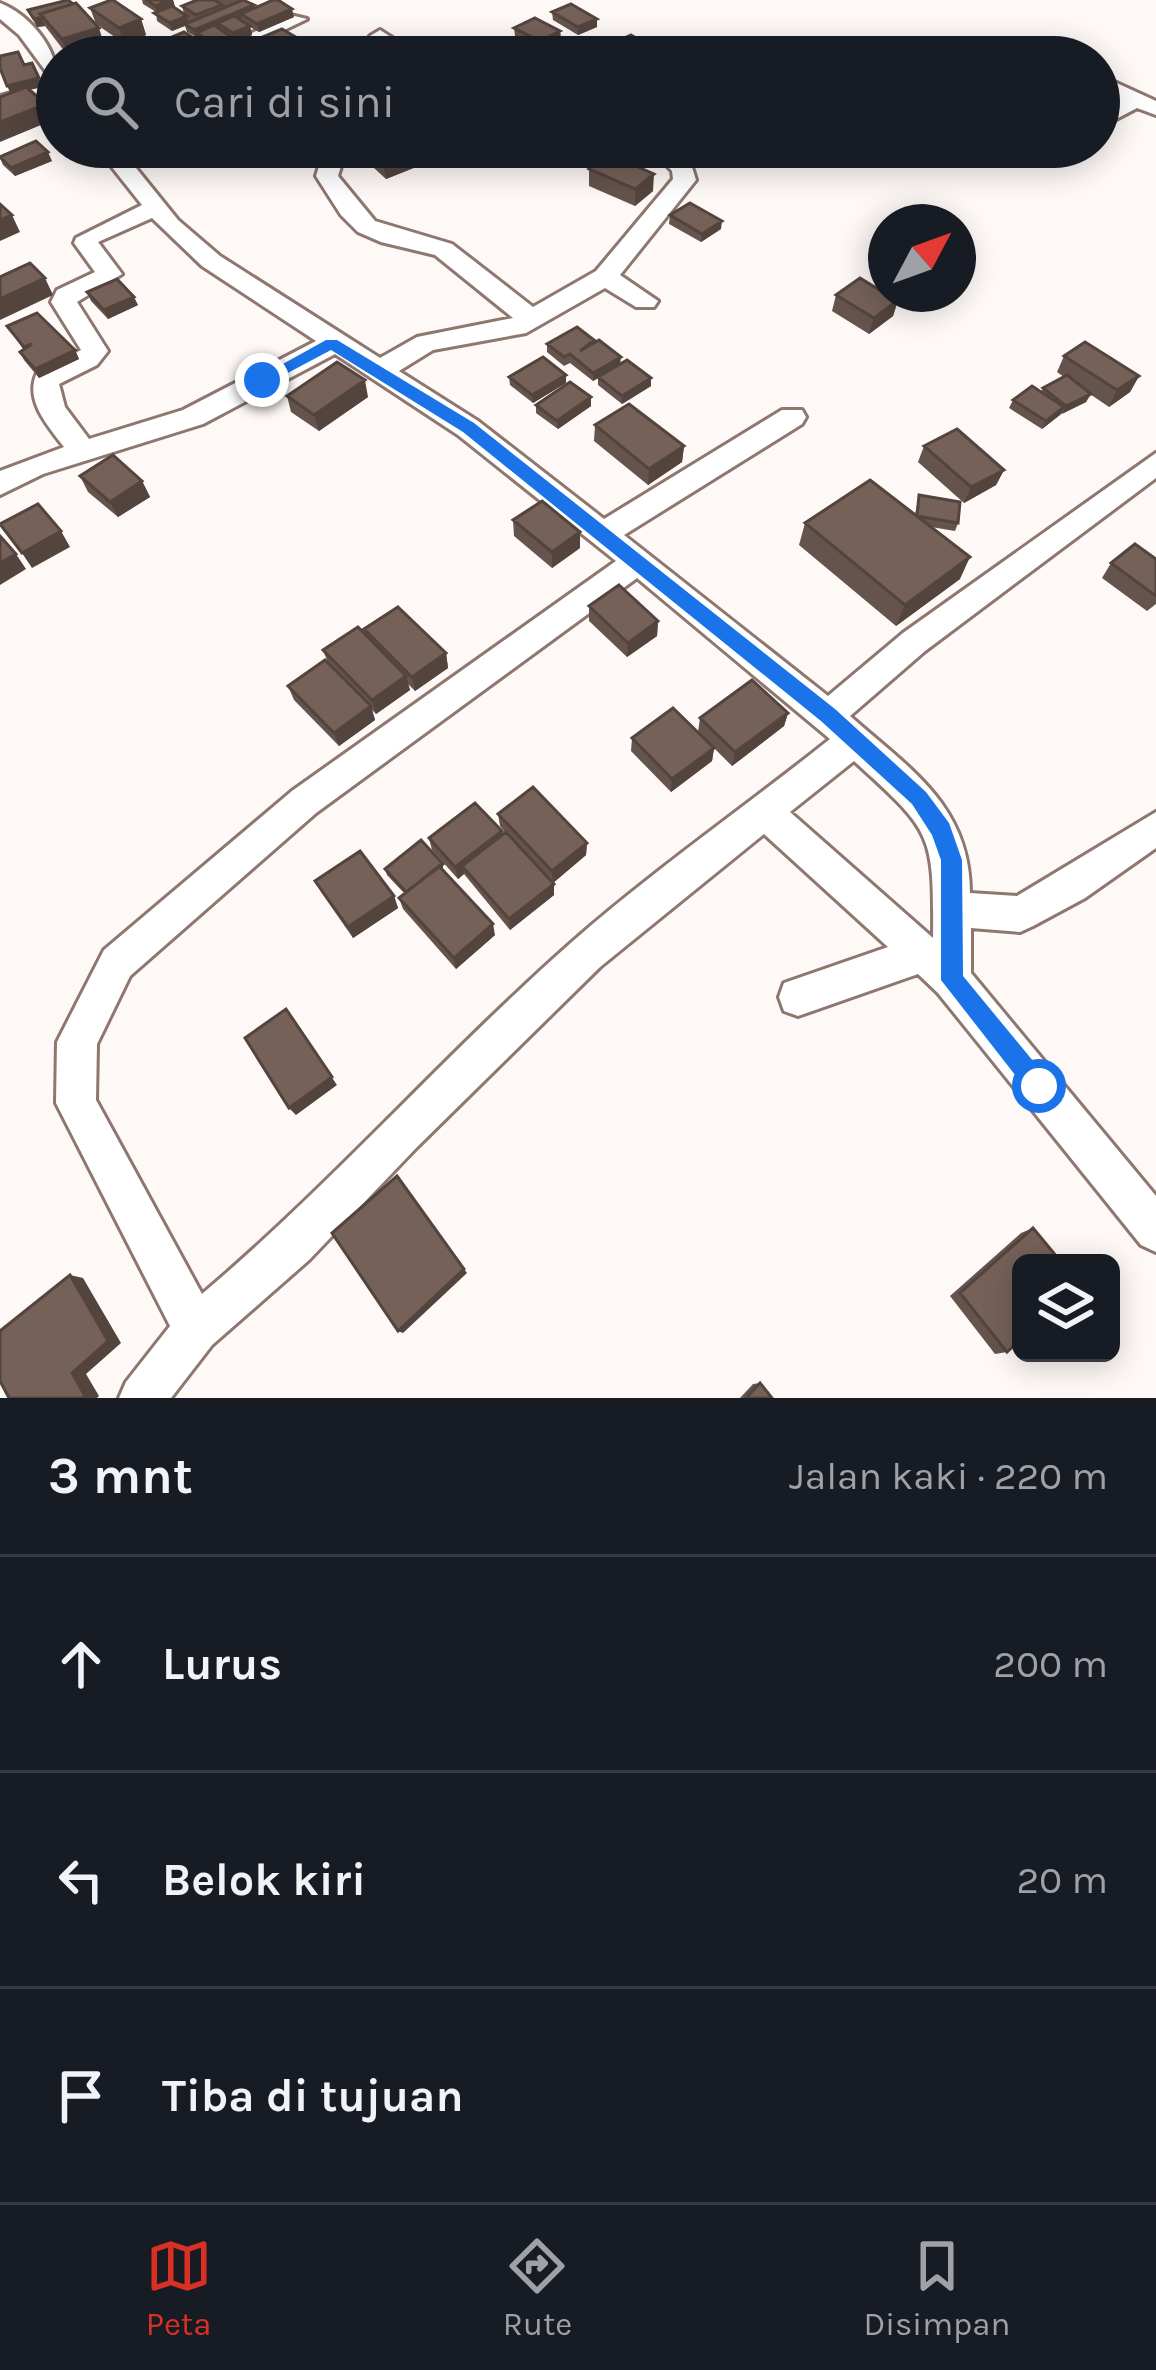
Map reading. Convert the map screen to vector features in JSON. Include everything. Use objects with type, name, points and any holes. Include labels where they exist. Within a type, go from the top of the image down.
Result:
[{"type":"street","points":[[0,9],[36,45]]},
{"type":"street","points":[[260,36],[297,20]]},
{"type":"street","points":[[0,104],[36,93]]},
{"type":"street","points":[[123,168],[155,208],[211,261],[267,295],[332,344],[468,428],[639,560],[919,798],[941,830],[952,860],[952,909],[938,967]]},
{"type":"street","points":[[329,168],[327,176],[344,207],[362,225],[380,237],[433,244],[531,320]]},
{"type":"street","points":[[377,372],[426,343],[504,332],[605,277],[685,180],[682,168]]},
{"type":"street","points":[[82,451],[43,388],[46,379],[95,351],[64,302],[66,296],[111,271],[86,243],[88,238],[155,208]]},
{"type":"street","points":[[605,277],[646,301]]},
{"type":"street","points":[[0,484],[82,451],[193,417],[332,344]]},
{"type":"street","points":[[604,533],[792,417]]},
{"type":"street","points":[[142,1398],[196,1329],[295,1245],[402,1132],[587,954],[764,811],[914,642],[1149,479]]},
{"type":"street","points":[[196,1329],[76,1102],[77,1042],[117,963],[304,802],[639,560]]},
{"type":"street","points":[[764,811],[938,967],[1156,1230]]},
{"type":"street","points":[[952,909],[1020,914],[1072,886],[1156,828]]},
{"type":"street","points":[[798,997],[938,967]]},
{"type":"building","points":[[68,0],[73,4],[40,14],[43,17],[34,19],[28,10]]},
{"type":"building","points":[[113,0],[141,19],[119,28],[90,8]]},
{"type":"building","points":[[197,0],[222,5],[196,15],[182,6]]},
{"type":"building","points":[[243,0],[254,5],[194,30],[185,24]]},
{"type":"building","points":[[273,0],[292,9],[257,24],[241,14]]},
{"type":"building","points":[[76,3],[99,28],[59,36],[40,14]]},
{"type":"building","points":[[571,4],[597,19],[578,27],[552,12]]},
{"type":"building","points":[[172,6],[187,16],[170,23],[154,13]]},
{"type":"building","points":[[234,16],[250,26],[233,33],[217,23]]},
{"type":"building","points":[[535,18],[560,31],[530,36],[514,28]]},
{"type":"building","points":[[214,25],[230,36],[202,36],[197,33]]},
{"type":"building","points":[[282,29],[294,36],[265,36]]},
{"type":"building","points":[[18,52],[24,65],[32,63],[36,79],[7,86],[0,56]]},
{"type":"building","points":[[26,87],[36,96],[36,108],[0,122],[0,97]]},
{"type":"building","points":[[36,141],[36,157],[11,168],[0,157]]},
{"type":"building","points":[[640,168],[654,174],[635,189],[589,169]]},
{"type":"building","points":[[690,203],[722,221],[702,234],[670,215]]},
{"type":"building","points":[[0,204],[12,215],[0,220]]},
{"type":"building","points":[[30,263],[45,278],[0,299],[0,277]]},
{"type":"building","points":[[860,278],[868,283],[868,312],[882,312],[874,318],[836,295]]},
{"type":"building","points":[[117,279],[134,297],[104,310],[87,292]]},
{"type":"building","points":[[37,313],[75,350],[35,369],[20,352],[32,344],[24,347],[7,326]]},
{"type":"building","points":[[577,327],[594,340],[580,351],[599,340],[621,357],[593,373],[570,354],[564,357],[547,344]]},
{"type":"building","points":[[1085,342],[1139,376],[1117,390],[1064,356]]},
{"type":"building","points":[[543,357],[566,375],[532,395],[509,377]]},
{"type":"building","points":[[627,360],[651,378],[622,396],[598,377]]},
{"type":"building","points":[[337,362],[365,380],[314,415],[287,396]]},
{"type":"building","points":[[1067,375],[1091,394],[1066,406],[1043,388]]},
{"type":"building","points":[[570,382],[591,397],[557,421],[536,405]]},
{"type":"building","points":[[1032,386],[1064,407],[1046,421],[1013,400]]},
{"type":"building","points":[[629,404],[684,446],[649,469],[595,425]]},
{"type":"building","points":[[957,429],[1004,470],[971,487],[924,446]]},
{"type":"building","points":[[113,455],[142,481],[110,502],[80,476]]},
{"type":"building","points":[[870,480],[970,557],[905,605],[805,523]]},
{"type":"building","points":[[919,495],[960,502],[958,523],[917,516]]},
{"type":"building","points":[[542,501],[580,532],[552,552],[513,520]]},
{"type":"building","points":[[38,504],[61,531],[22,553],[0,524]]},
{"type":"building","points":[[0,536],[16,554],[0,563]]},
{"type":"building","points":[[1135,544],[1156,559],[1156,596],[1111,563]]},
{"type":"building","points":[[619,585],[658,621],[628,643],[589,606]]},
{"type":"building","points":[[398,607],[446,653],[412,677],[364,629]]},
{"type":"building","points":[[358,627],[406,676],[372,700],[323,650]]},
{"type":"building","points":[[325,660],[371,706],[334,733],[288,686]]},
{"type":"building","points":[[752,680],[788,713],[735,752],[700,718]]},
{"type":"building","points":[[673,708],[714,748],[672,779],[632,738]]},
{"type":"building","points":[[533,787],[587,843],[552,871],[498,814]]},
{"type":"building","points":[[475,803],[502,831],[455,867],[429,838]]},
{"type":"building","points":[[506,832],[554,884],[509,919],[462,866]]},
{"type":"building","points":[[421,840],[443,864],[406,892],[385,869]]},
{"type":"building","points":[[360,851],[394,896],[348,927],[315,881]]},
{"type":"building","points":[[439,866],[493,924],[454,958],[399,898]]},
{"type":"building","points":[[286,1009],[332,1077],[289,1108],[245,1038]]},
{"type":"building","points":[[397,1176],[464,1269],[398,1331],[332,1233]]},
{"type":"building","points":[[1033,1228],[1055,1254],[1012,1254],[1012,1347],[1007,1352],[960,1293]]},
{"type":"building","points":[[70,1275],[108,1341],[72,1373],[85,1396],[9,1398],[0,1381],[0,1331]]},
{"type":"building","points":[[760,1383],[772,1398],[746,1398]]},
{"type":"route","points":[[262,380],[332,344],[468,428],[828,715],[919,798],[941,830],[952,860],[952,980],[1039,1086]]}]
